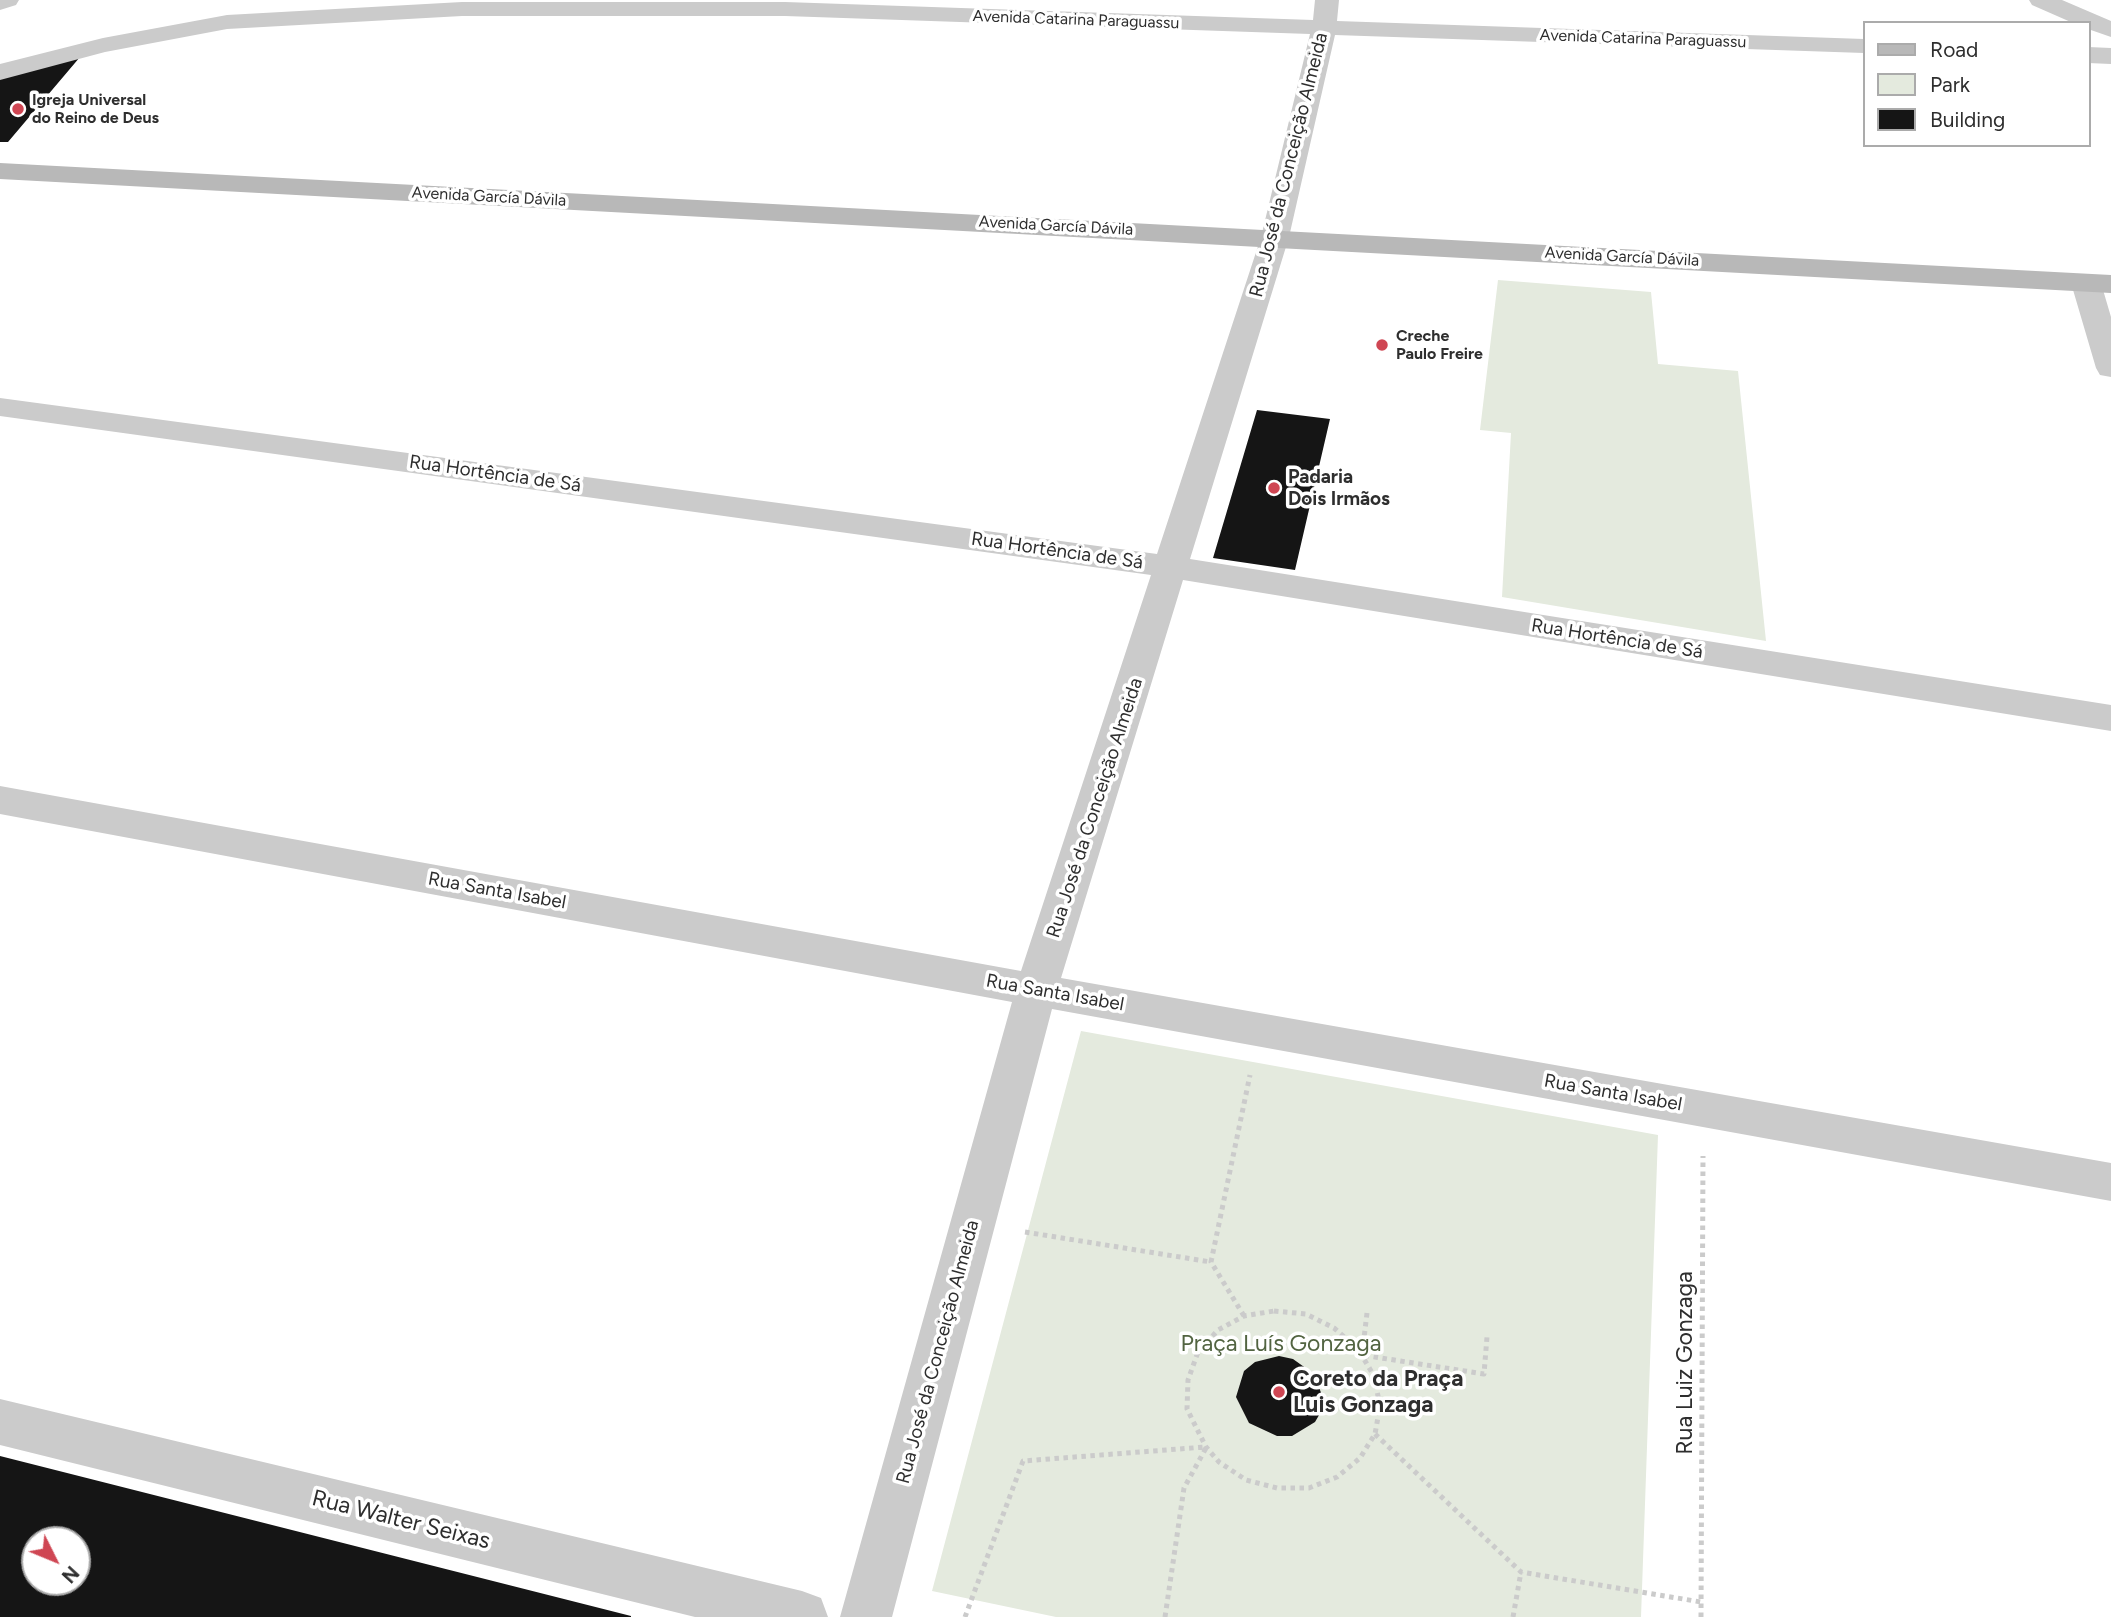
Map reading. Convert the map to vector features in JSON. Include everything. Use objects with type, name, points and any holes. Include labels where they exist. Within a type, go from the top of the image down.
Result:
[{"type":"main road","name":"Avenida García Dávila","points":[[0,171],[2098,283]]},
{"type":"street","points":[[0,3],[7,0]]},
{"type":"street","points":[[462,9],[490,0]]},
{"type":"street","name":"Rua José da Conceição Almeida","points":[[866,1617],[1036,990],[1173,567],[1275,237],[1324,29],[1327,0]]},
{"type":"street","points":[[2041,0],[2111,30]]},
{"type":"street","name":"Avenida Catarina Paraguassu","points":[[0,72],[103,45],[227,22],[462,9],[778,5],[1324,29],[1862,46]]},
{"type":"street","points":[[2090,55],[2111,56]]},
{"type":"street","points":[[2098,283],[2111,368]]},
{"type":"street","name":"Rua Hortência de Sá","points":[[0,407],[1173,567],[2111,718]]},
{"type":"street","name":"Rua Santa Isabel","points":[[0,800],[1036,990],[2111,1182]]},
{"type":"street","name":"Rua Walter Seixas","points":[[0,1422],[803,1617]]},
{"type":"path","points":[[1244,1316],[1211,1262],[1259,1030]]},
{"type":"path","name":"Rua Luiz Gonzaga","points":[[1702,1617],[1703,1109]]},
{"type":"path","points":[[973,1223],[1211,1262]]},
{"type":"path","points":[[1274,1311],[1306,1314],[1334,1328],[1362,1355],[1374,1376],[1380,1406],[1375,1434],[1360,1458],[1337,1477],[1309,1489],[1277,1488],[1246,1480],[1219,1462],[1206,1447],[1187,1409],[1188,1380],[1198,1352],[1218,1330],[1244,1316],[1274,1311]]},
{"type":"path","points":[[1362,1355],[1367,1313]]},
{"type":"path","points":[[1362,1355],[1484,1374],[1487,1337]]},
{"type":"path","points":[[1375,1434],[1521,1572],[1702,1601]]},
{"type":"path","points":[[965,1617],[1023,1461],[1206,1447]]},
{"type":"path","points":[[1165,1617],[1184,1488],[1206,1447]]},
{"type":"path","points":[[1513,1617],[1516,1615],[1521,1572]]},
{"type":"green space","points":[[1498,280],[1651,292],[1658,364],[1738,371],[1766,641],[1502,597],[1511,433],[1480,430]]},
{"type":"green space","name":"Praça Luís Gonzaga","points":[[1081,1031],[1658,1135],[1641,1617],[1056,1617],[932,1591]]},
{"type":"building","name":"Igreja Universal do Reino de Deus","points":[[80,57],[8,142],[0,142],[0,76]]},
{"type":"building","name":"Padaria Dois Irmãos","points":[[1257,410],[1330,419],[1295,570],[1213,558]]},
{"type":"building","name":"Coreto da Praça Luis Gonzaga","points":[[1279,1356],[1293,1359],[1314,1374],[1323,1398],[1322,1410],[1315,1422],[1292,1436],[1277,1436],[1249,1423],[1236,1397],[1244,1371],[1255,1362]]},
{"type":"building","points":[[0,1456],[631,1616],[0,1617]]},
{"type":"place","name":"Igreja Universal do Reino de Deus","points":[[18,109]]},
{"type":"place","name":"Creche Paulo Freire","points":[[1382,345]]},
{"type":"place","name":"Padaria Dois Irmãos","points":[[1274,488]]},
{"type":"place","name":"Coreto da Praça Luis Gonzaga","points":[[1279,1392]]}]
